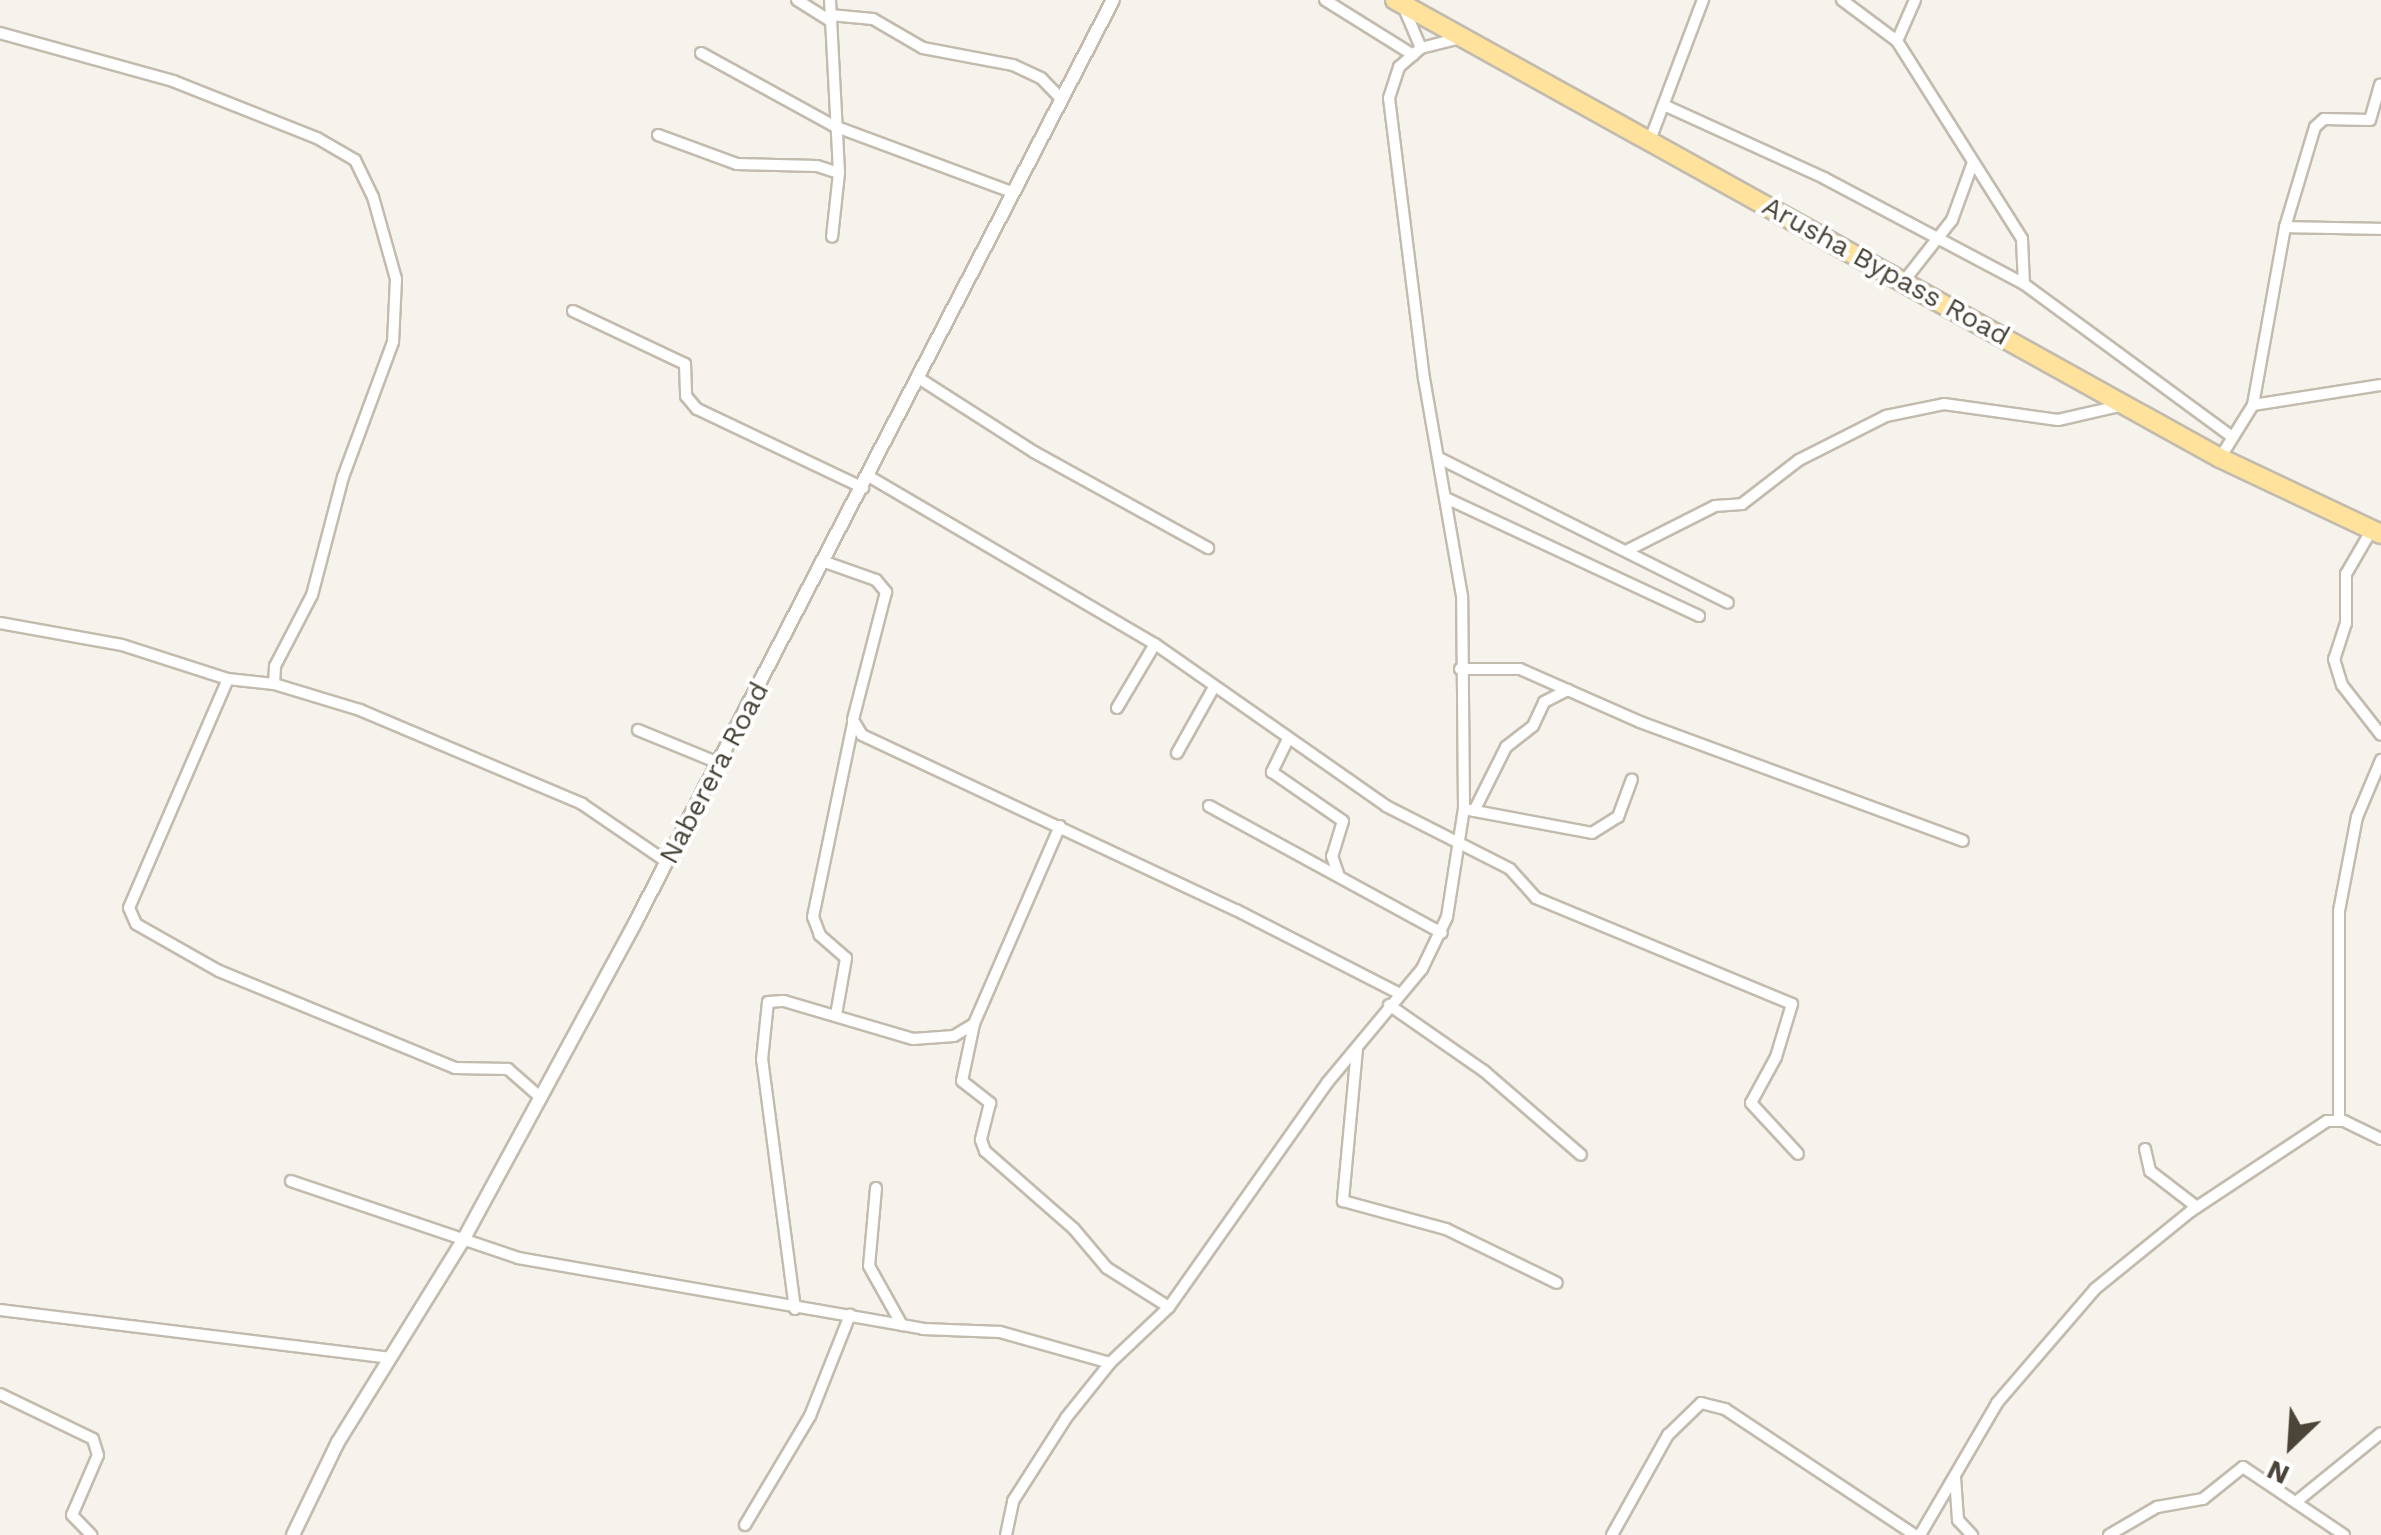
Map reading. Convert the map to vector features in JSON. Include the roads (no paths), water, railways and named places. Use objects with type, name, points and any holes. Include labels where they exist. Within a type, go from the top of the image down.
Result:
[{"type":"main road","name":"Arusha Bypass Road","points":[[1399,2],[2220,458],[2376,535]]},
{"type":"street","points":[[797,0],[830,18],[873,18],[923,48],[1012,65],[1041,78],[1062,100]]},
{"type":"street","points":[[830,0],[839,173],[832,238]]},
{"type":"street","name":"Naberera Road","points":[[293,1535],[338,1442],[462,1242],[667,862],[867,483],[1113,0]]},
{"type":"street","points":[[1325,0],[1417,52]]},
{"type":"street","points":[[1650,140],[1703,0]]},
{"type":"street","points":[[1842,0],[1879,22],[1896,41],[2022,240],[2024,284]]},
{"type":"street","points":[[1896,41],[1914,0]]},
{"type":"street","points":[[1399,2],[1417,52]]},
{"type":"street","points":[[0,33],[173,81],[284,124],[344,151],[368,184],[396,279],[393,342],[343,477],[312,595],[275,666],[274,684]]},
{"type":"street","points":[[1006,1535],[1020,1488],[1110,1363],[1169,1307],[1442,933],[1469,810],[1460,669],[1462,596],[1389,106],[1395,76],[1417,52],[1461,38]]},
{"type":"street","points":[[700,54],[834,126],[1014,193]]},
{"type":"street","points":[[2220,458],[2252,406],[2285,227],[2316,124],[2370,120],[2380,84]]},
{"type":"street","points":[[1664,105],[2024,284],[2232,436]]},
{"type":"street","points":[[658,135],[737,164],[817,166],[839,173]]},
{"type":"street","points":[[1904,281],[1952,220],[1972,165]]},
{"type":"street","points":[[2285,227],[2381,229]]},
{"type":"street","points":[[573,311],[685,364],[686,396],[697,409],[867,483],[1155,644],[1386,806],[1516,874],[1536,898],[1583,921],[1792,1004],[1776,1057],[1751,1103],[1798,1154]]},
{"type":"street","points":[[920,379],[1034,452],[1208,548]]},
{"type":"street","points":[[2252,406],[2381,385]]},
{"type":"street","points":[[1628,550],[1715,506],[1742,504],[1799,460],[1899,412],[1944,404],[2039,421],[2125,405]]},
{"type":"street","points":[[1440,458],[1728,603]]},
{"type":"street","points":[[1448,499],[1699,616]]},
{"type":"street","points":[[2376,535],[2346,574],[2346,623],[2334,659],[2342,684],[2381,735]]},
{"type":"street","points":[[825,562],[876,580],[886,592],[853,722],[812,916],[820,935],[846,958],[836,1015]]},
{"type":"street","points":[[0,623],[122,644],[228,680],[274,684],[500,766],[596,812],[667,862]]},
{"type":"street","points":[[1117,708],[1155,644]]},
{"type":"street","points":[[1460,669],[1520,669],[1963,841]]},
{"type":"street","points":[[228,680],[129,908],[136,924],[220,971],[455,1068],[508,1069],[540,1098]]},
{"type":"street","points":[[1177,753],[1214,687]]},
{"type":"street","points":[[1469,810],[1506,747],[1533,726],[1544,702],[1568,690]]},
{"type":"street","points":[[853,722],[862,735],[1060,826],[1398,994]]},
{"type":"street","points":[[638,730],[719,762]]},
{"type":"street","points":[[1288,738],[1272,772],[1342,821],[1332,856],[1340,876]]},
{"type":"street","points":[[2339,1120],[2338,911],[2357,817],[2381,760]]},
{"type":"street","points":[[1469,810],[1592,834],[1618,817],[1632,778]]},
{"type":"street","points":[[1209,806],[1442,933]]},
{"type":"street","points":[[1060,826],[974,1024],[962,1080],[990,1104],[981,1140],[985,1150],[1074,1229],[1107,1268],[1169,1307]]},
{"type":"street","points":[[795,1308],[765,1088],[763,1014],[776,999],[914,1039],[954,1036],[974,1024]]},
{"type":"street","points":[[1390,1005],[1484,1072],[1581,1155]]},
{"type":"street","points":[[1358,1043],[1343,1201],[1446,1229],[1557,1283]]},
{"type":"street","points":[[1612,1535],[1668,1434],[1701,1403],[1725,1409],[1918,1535],[1997,1403],[2076,1307],[2198,1207],[2327,1121],[2339,1120],[2381,1139]]},
{"type":"street","points":[[2145,1149],[2150,1171],[2198,1207]]},
{"type":"street","points":[[291,1182],[462,1242],[795,1308],[902,1325],[1000,1332],[1110,1363]]},
{"type":"street","points":[[876,1188],[870,1266],[902,1325]]},
{"type":"street","points":[[0,1310],[390,1358]]},
{"type":"street","points":[[745,1525],[810,1416],[850,1315]]},
{"type":"street","points":[[0,1394],[93,1439],[98,1456],[72,1515],[91,1535]]},
{"type":"street","points":[[2296,1502],[2381,1433]]},
{"type":"street","points":[[2108,1535],[2156,1507],[2203,1500],[2239,1467],[2344,1535]]},
{"type":"street","points":[[1955,1474],[1958,1520],[1972,1535]]}]
